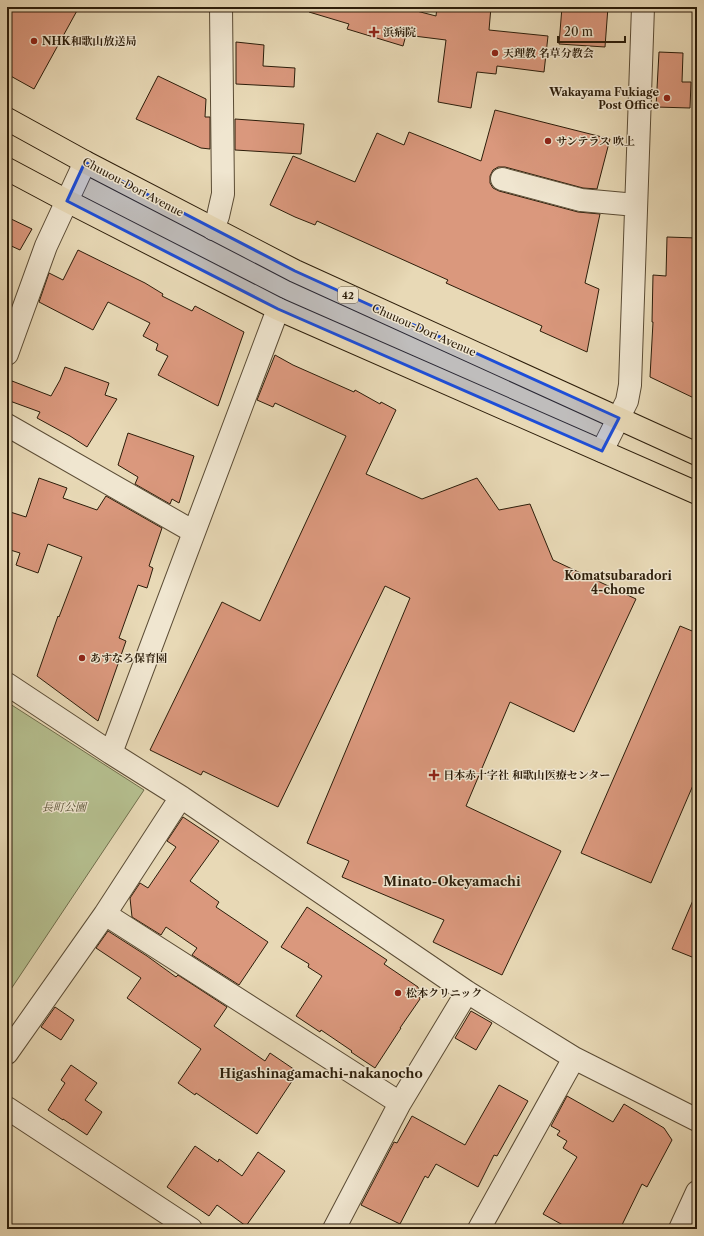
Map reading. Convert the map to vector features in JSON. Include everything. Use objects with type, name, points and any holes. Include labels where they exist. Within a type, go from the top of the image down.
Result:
[{"type":"highway","name":"Chuuou-Dori Avenue","points":[[7,119],[85,162],[295,271],[697,454]]},
{"type":"highway","points":[[7,169],[278,309],[697,493]]},
{"type":"street","points":[[213,229],[218,216],[222,194],[221,7]]},
{"type":"street","points":[[602,451],[627,401],[630,385],[643,7]]},
{"type":"street","points":[[7,354],[46,246],[85,162]]},
{"type":"street","points":[[502,179],[581,200],[636,204]]},
{"type":"street","points":[[111,753],[278,309]]},
{"type":"street","points":[[7,425],[194,532]]},
{"type":"street","points":[[7,684],[111,753],[181,797],[467,992],[574,1058],[697,1120]]},
{"type":"street","points":[[7,1053],[105,914],[181,797]]},
{"type":"street","points":[[105,914],[400,1103]]},
{"type":"street","points":[[334,1229],[400,1103],[467,992]]},
{"type":"street","points":[[479,1229],[574,1058]]},
{"type":"street","points":[[7,1108],[191,1229]]},
{"type":"street","points":[[680,1229],[697,1192]]},
{"type":"highlighted area","points":[[85,162],[295,271],[619,418],[602,451],[278,309],[67,201]]},
{"type":"green space","name":"長町公園","points":[[7,702],[144,790],[7,995]]},
{"type":"building","name":"NHK和歌山放送局","points":[[7,7],[79,7],[34,89],[7,74]]},
{"type":"building","name":"天理教 名草分教会","points":[[310,7],[401,7],[436,16],[437,7],[491,7],[489,30],[548,36],[544,72],[497,66],[496,74],[477,72],[471,108],[438,102],[446,40],[406,35],[403,46],[347,29],[349,24],[309,12]]},
{"type":"building","name":"天理教 名草分教会","points":[[562,7],[608,7],[605,47],[559,44]]},
{"type":"building","points":[[236,42],[264,45],[263,66],[295,68],[294,87],[236,84]]},
{"type":"building","points":[[659,52],[683,53],[682,82],[691,82],[690,108],[656,107]]},
{"type":"building","points":[[158,76],[206,99],[205,117],[210,117],[210,149],[201,148],[136,119]]},
{"type":"building","points":[[495,110],[610,139],[597,189],[583,188],[505,167],[498,167],[493,170],[490,176],[490,183],[493,188],[499,191],[578,212],[600,214],[585,283],[599,289],[587,352],[540,331],[542,326],[446,283],[448,280],[317,221],[315,225],[270,205],[293,156],[355,182],[377,133],[404,145],[409,132],[481,161]]},
{"type":"building","points":[[235,119],[304,124],[301,154],[235,150]]},
{"type":"building","points":[[7,217],[32,229],[20,250],[7,244]]},
{"type":"building","points":[[667,237],[697,238],[696,399],[650,377],[653,322],[653,275],[666,276]]},
{"type":"building","points":[[78,250],[145,283],[163,294],[162,296],[192,311],[195,306],[244,332],[218,406],[158,375],[168,356],[156,350],[158,344],[143,336],[150,323],[108,302],[93,330],[39,302],[49,273],[63,280]]},
{"type":"building","points":[[275,355],[293,365],[354,392],[355,390],[380,404],[381,402],[396,410],[366,474],[422,499],[477,478],[499,510],[530,504],[553,560],[636,599],[574,732],[510,702],[466,806],[561,851],[502,975],[433,942],[444,920],[342,877],[349,861],[307,843],[410,598],[385,586],[278,807],[203,771],[201,775],[150,750],[222,602],[260,621],[346,436],[275,403],[273,407],[257,400]]},
{"type":"building","points":[[65,367],[109,383],[105,395],[117,399],[87,447],[37,418],[40,412],[7,400],[7,395],[12,381],[51,396]]},
{"type":"building","points":[[128,433],[194,456],[179,503],[172,499],[170,504],[135,484],[138,477],[118,465]]},
{"type":"building","points":[[39,478],[67,488],[63,498],[97,510],[106,496],[162,528],[149,566],[153,568],[147,588],[138,585],[119,638],[126,641],[98,721],[37,676],[58,616],[59,617],[82,557],[48,544],[38,573],[16,565],[20,553],[7,549],[7,511],[26,517]]},
{"type":"building","points":[[680,626],[697,633],[697,776],[651,883],[581,853]]},
{"type":"building","points":[[183,817],[219,841],[190,881],[219,902],[216,907],[268,942],[239,985],[192,955],[197,948],[166,927],[161,935],[132,917],[130,898],[140,883],[148,888],[176,847],[167,841]]},
{"type":"building","points":[[697,891],[697,959],[672,949]]},
{"type":"building","points":[[307,907],[387,960],[384,964],[418,987],[420,999],[375,1068],[321,1030],[320,1032],[296,1016],[322,976],[308,967],[309,964],[281,947]]},
{"type":"building","points":[[108,931],[176,977],[178,975],[227,1007],[214,1026],[265,1061],[270,1053],[298,1072],[257,1134],[196,1093],[195,1095],[178,1083],[201,1049],[127,998],[141,978],[96,948]]},
{"type":"building","points":[[55,1007],[74,1020],[61,1040],[41,1027]]},
{"type":"building","points":[[471,1011],[492,1023],[476,1050],[455,1038]]},
{"type":"building","points":[[71,1065],[97,1083],[85,1100],[102,1112],[87,1135],[48,1110],[65,1083],[61,1080]]},
{"type":"building","points":[[499,1085],[528,1101],[497,1156],[494,1155],[478,1187],[436,1164],[428,1178],[425,1176],[400,1224],[361,1205],[394,1142],[397,1143],[412,1116],[465,1145]]},
{"type":"building","points":[[567,1096],[613,1122],[624,1104],[664,1128],[672,1140],[647,1187],[642,1184],[620,1229],[570,1229],[543,1214],[577,1157],[563,1148],[567,1141],[557,1135],[560,1131],[551,1126]]},
{"type":"building","points":[[195,1146],[218,1162],[219,1159],[242,1176],[258,1152],[285,1171],[246,1226],[217,1205],[209,1216],[167,1187]]},
{"type":"place","name":"浜病院","points":[[374,32]]},
{"type":"place","name":"NHK和歌山放送局","points":[[34,41]]},
{"type":"place","name":"天理教 名草分教会","points":[[495,53]]},
{"type":"place","name":"Wakayama Fukiage Post Office","points":[[667,98]]},
{"type":"place","name":"サンテラス 吹上","points":[[548,141]]},
{"type":"place","name":"あすなろ保育園","points":[[82,658]]},
{"type":"place","name":"日本赤十字社 和歌山医療センター","points":[[434,775]]},
{"type":"place","name":"松本クリニック","points":[[398,993]]},
{"type":"district","name":"Komatsubaradori 4-chome","points":[[618,582]]},
{"type":"district","name":"Minato-Okeyamachi","points":[[452,881]]},
{"type":"district","name":"Higashinagamachi-nakanocho","points":[[321,1073]]}]
